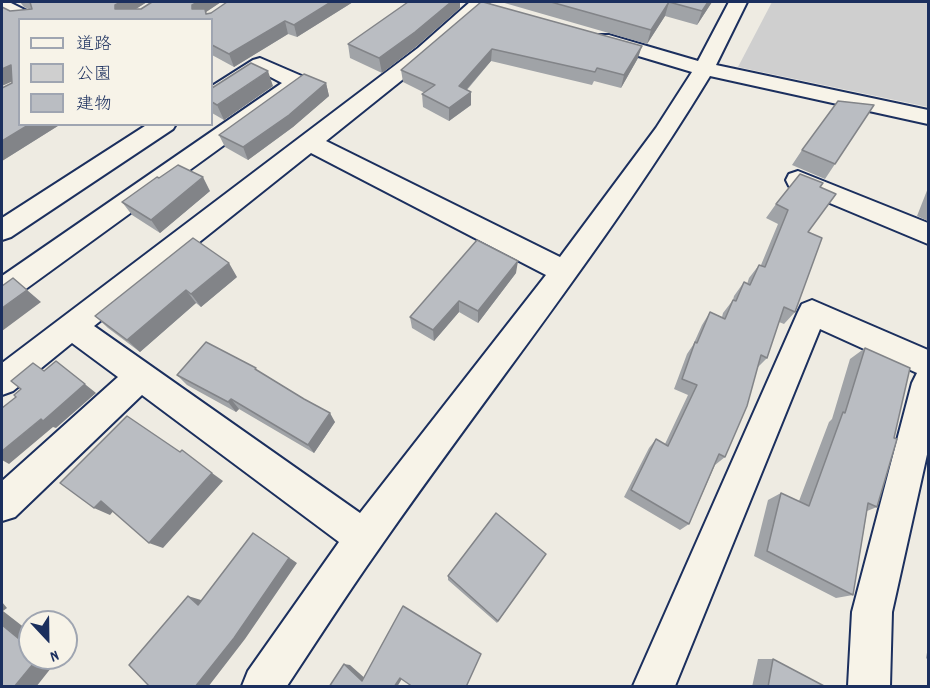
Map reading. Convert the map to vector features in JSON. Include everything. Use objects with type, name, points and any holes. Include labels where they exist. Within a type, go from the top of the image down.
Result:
[{"type":"street","points":[[263,687],[364,538],[564,272],[664,133],[704,69],[738,2]]},
{"type":"street","points":[[2,381],[486,5]]},
{"type":"street","points":[[2,6],[26,18]]},
{"type":"street","points":[[580,33],[704,69],[928,117]]},
{"type":"street","points":[[2,291],[297,82],[260,64],[213,94]]},
{"type":"street","points":[[2,230],[162,126]]},
{"type":"street","points":[[309,141],[564,272]]},
{"type":"street","points":[[796,179],[928,234]]},
{"type":"street","points":[[654,687],[812,312],[928,364]]},
{"type":"street","points":[[71,326],[364,538]]},
{"type":"street","points":[[2,504],[140,377]]},
{"type":"street","points":[[869,687],[872,612],[928,383]]},
{"type":"green space","points":[[772,2],[928,2],[928,107],[738,67]]},
{"type":"building","points":[[30,2],[121,2],[115,5],[115,9],[141,9],[152,2],[198,2],[192,5],[192,9],[205,9],[206,14],[227,2],[331,2],[294,25],[285,21],[229,54],[213,46],[213,18],[18,18],[18,126],[27,126],[2,141],[2,88],[12,83],[11,65],[2,69],[2,7],[10,11],[32,9]]},
{"type":"building","points":[[408,2],[451,2],[379,58],[348,44]]},
{"type":"building","points":[[481,2],[642,46],[624,75],[597,68],[595,72],[492,49],[459,86],[471,92],[449,108],[422,94],[435,85],[401,70]]},
{"type":"building","points":[[551,2],[669,2],[651,30]]},
{"type":"building","points":[[669,2],[708,2],[702,11]]},
{"type":"building","points":[[251,63],[268,71],[217,105],[213,103],[213,87]]},
{"type":"building","points":[[304,74],[326,83],[289,115],[243,147],[219,135]]},
{"type":"building","points":[[838,101],[874,105],[835,164],[802,150]]},
{"type":"building","points":[[178,165],[203,177],[151,220],[122,202],[157,177],[159,178]]},
{"type":"building","points":[[800,174],[823,183],[820,187],[836,194],[808,232],[822,238],[795,312],[784,307],[767,358],[761,355],[747,406],[725,457],[719,454],[689,524],[631,490],[656,439],[668,446],[697,385],[682,379],[695,342],[697,343],[710,312],[725,319],[744,282],[750,285],[759,265],[765,267],[788,210],[776,204]]},
{"type":"building","points":[[193,238],[229,263],[191,294],[186,290],[127,340],[95,316]]},
{"type":"building","points":[[477,240],[518,261],[478,311],[459,301],[433,330],[410,317]]},
{"type":"building","points":[[13,278],[27,290],[2,308],[2,286]]},
{"type":"building","points":[[206,342],[256,368],[330,413],[308,445],[231,399],[228,402],[177,375]]},
{"type":"building","points":[[865,348],[910,368],[894,438],[897,439],[877,507],[868,503],[853,595],[767,551],[781,493],[809,506],[843,412],[845,413]]},
{"type":"building","points":[[56,361],[85,384],[43,421],[41,419],[2,451],[2,408],[16,397],[14,395],[21,389],[11,381],[33,363],[44,371]]},
{"type":"building","points":[[127,416],[180,452],[182,450],[212,473],[149,543],[101,501],[94,508],[60,483]]},
{"type":"building","points":[[496,513],[546,554],[498,621],[448,576]]},
{"type":"building","points":[[253,533],[289,558],[234,638],[195,687],[150,687],[129,665],[188,596],[198,605]]},
{"type":"building","points":[[403,606],[481,654],[466,687],[413,687],[400,678],[394,687],[329,687],[344,664],[362,681]]},
{"type":"building","points":[[2,625],[18,638],[18,670],[28,670],[14,687],[2,687]]},
{"type":"building","points":[[773,659],[826,687],[768,687]]}]
